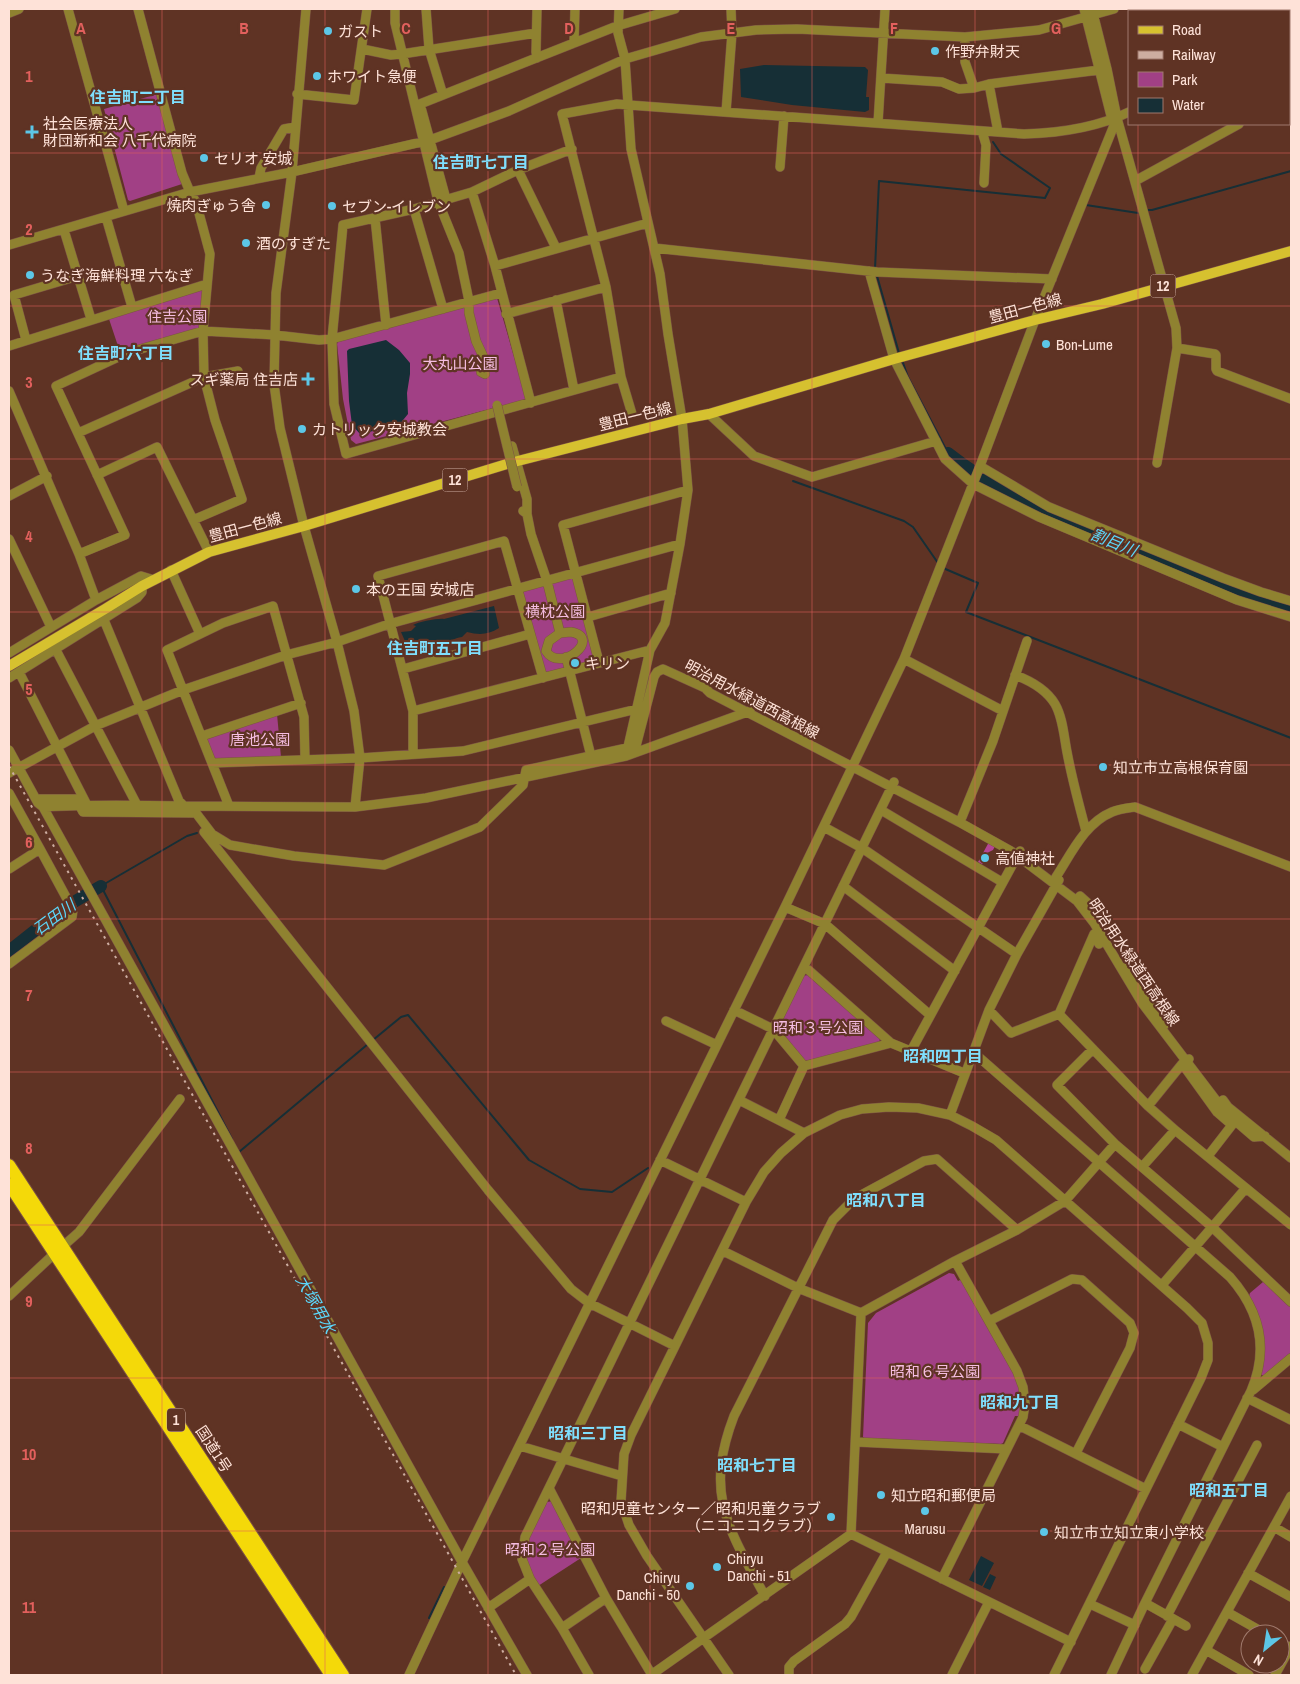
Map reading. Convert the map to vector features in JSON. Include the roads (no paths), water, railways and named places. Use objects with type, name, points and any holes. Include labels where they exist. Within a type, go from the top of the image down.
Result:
[{"type":"highway","name":"国道1号","points":[[9,1165],[58,1251],[331,1675]]},
{"type":"highway","name":"国道1号","points":[[9,1184],[58,1251],[343,1675]]},
{"type":"main road","name":"豊田一色線","points":[[9,666],[142,586],[209,552],[304,526],[517,461],[682,419],[709,414],[899,358],[1291,251]]},
{"type":"street","points":[[9,12],[19,9]]},
{"type":"street","points":[[68,9],[124,211]]},
{"type":"street","points":[[138,9],[182,173],[196,202],[210,254],[203,332],[204,377],[215,420],[242,499],[193,520]]},
{"type":"street","points":[[306,9],[292,172],[276,293],[274,384],[280,428],[304,526],[337,642],[354,711],[360,758],[355,807]]},
{"type":"street","points":[[298,94],[354,100],[367,9]]},
{"type":"street","points":[[395,9],[395,23],[402,54],[442,200],[459,253],[469,301],[469,313],[476,341],[483,356],[481,372],[485,374]]},
{"type":"street","points":[[426,9],[429,50],[444,95]]},
{"type":"street","points":[[537,9],[536,52],[538,58]]},
{"type":"street","points":[[574,43],[576,9]]},
{"type":"street","points":[[619,9],[618,26],[629,105],[631,149],[660,274],[682,419],[688,490],[665,623],[650,650],[627,752]]},
{"type":"street","points":[[426,140],[420,104],[618,26],[674,9]]},
{"type":"street","points":[[726,112],[732,9]]},
{"type":"street","points":[[878,123],[885,9]]},
{"type":"street","points":[[10,242],[64,230],[190,192],[292,172],[426,140],[509,111],[624,59],[701,37],[756,30],[797,29],[965,37],[1038,30],[1088,13],[1114,9]]},
{"type":"street","points":[[1088,13],[1176,328],[1177,348],[1157,463]]},
{"type":"street","points":[[362,49],[402,54],[536,32]]},
{"type":"street","points":[[965,37],[965,62],[974,88]]},
{"type":"street","points":[[881,78],[942,82],[959,89],[1103,69]]},
{"type":"street","points":[[990,84],[998,132]]},
{"type":"street","points":[[632,414],[621,377],[606,287],[562,114],[617,104],[1024,134],[1051,133],[1081,128],[1117,118],[1128,112]]},
{"type":"street","points":[[780,167],[784,116]]},
{"type":"street","points":[[409,1675],[462,1562],[785,907],[904,659],[1035,320],[1117,118]]},
{"type":"street","points":[[1135,181],[1237,125]]},
{"type":"street","points":[[259,178],[261,168],[284,129],[295,127]]},
{"type":"street","points":[[982,131],[986,145],[984,183]]},
{"type":"street","points":[[572,149],[518,170],[472,192],[343,225],[332,338],[334,404],[346,454],[621,377]]},
{"type":"street","points":[[518,170],[556,248]]},
{"type":"street","points":[[472,192],[495,266],[506,314],[531,403]]},
{"type":"street","points":[[414,208],[443,308]]},
{"type":"street","points":[[106,217],[132,306]]},
{"type":"street","points":[[375,218],[386,325]]},
{"type":"street","points":[[495,266],[648,223]]},
{"type":"street","points":[[64,230],[91,319]]},
{"type":"street","points":[[654,248],[873,271],[1052,279]]},
{"type":"street","points":[[873,271],[899,358],[936,441],[945,459],[973,484],[1039,518],[1237,600],[1291,617]]},
{"type":"street","points":[[26,340],[14,295],[78,276]]},
{"type":"street","points":[[9,346],[207,284]]},
{"type":"street","points":[[506,314],[606,287]]},
{"type":"street","points":[[79,554],[125,535],[56,386],[127,353],[203,332],[275,335],[320,340],[386,325],[501,293]]},
{"type":"street","points":[[556,300],[574,390]]},
{"type":"street","points":[[1177,348],[1215,354],[1217,371],[1291,399]]},
{"type":"street","points":[[78,433],[204,377],[238,371]]},
{"type":"street","points":[[9,391],[47,476],[96,600]]},
{"type":"street","points":[[497,405],[517,487]]},
{"type":"street","points":[[709,414],[754,456],[812,477],[936,441]]},
{"type":"street","points":[[512,446],[527,500],[525,513],[547,581],[560,633]]},
{"type":"street","points":[[97,474],[157,447],[209,552]]},
{"type":"street","points":[[979,469],[1049,507],[1223,578],[1291,601]]},
{"type":"street","points":[[9,496],[47,476]]},
{"type":"street","points":[[599,662],[563,525],[688,490]]},
{"type":"street","points":[[9,539],[51,627]]},
{"type":"street","points":[[413,754],[412,711],[403,669],[378,576],[504,541],[543,678]]},
{"type":"street","points":[[9,773],[95,726],[183,690],[286,655],[337,642],[390,624],[680,544]]},
{"type":"street","points":[[171,570],[200,634]]},
{"type":"street","points":[[9,651],[141,576],[154,580]]},
{"type":"street","points":[[9,678],[137,598],[142,592],[142,586]]},
{"type":"street","points":[[588,617],[671,593]]},
{"type":"street","points":[[229,806],[167,650],[223,624],[273,606],[300,703],[304,724],[305,759]]},
{"type":"street","points":[[104,620],[179,801],[488,1190],[571,1289],[589,1304],[675,1346]]},
{"type":"street","points":[[560,633],[576,633],[580,636],[583,644],[578,651],[566,657],[554,658],[550,656],[546,651],[549,641],[560,633]]},
{"type":"street","points":[[403,669],[530,634]]},
{"type":"street","points":[[962,817],[993,741],[1027,641]]},
{"type":"street","points":[[56,650],[137,805]]},
{"type":"street","points":[[412,711],[650,650]]},
{"type":"street","points":[[566,657],[591,756]]},
{"type":"street","points":[[904,659],[1003,711]]},
{"type":"street","name":"明治用水緑道西高根線","points":[[627,752],[636,746],[654,677],[657,672],[663,669],[705,688],[710,693],[747,712],[893,784],[959,822],[1019,853]]},
{"type":"street","points":[[19,672],[83,805],[83,812],[229,806],[355,807],[426,798],[525,777],[627,752],[747,712]]},
{"type":"street","points":[[1015,675],[1032,681],[1049,696],[1055,705],[1061,720],[1067,754],[1086,831]]},
{"type":"street","points":[[202,736],[300,703]]},
{"type":"street","points":[[213,763],[360,758],[463,751],[638,708]]},
{"type":"street","points":[[9,750],[36,799],[43,807],[462,1562],[527,1675]]},
{"type":"street","points":[[43,807],[137,805],[186,809],[196,813],[212,834],[230,844],[294,856],[384,865],[480,827],[523,785],[526,770],[591,756],[627,752]]},
{"type":"street","points":[[589,1675],[562,1628],[530,1579],[522,1559],[525,1537],[893,784],[962,817],[1019,853],[1090,905],[1217,1112],[1232,1125],[1208,1156]]},
{"type":"street","points":[[36,799],[76,799],[83,805]]},
{"type":"street","points":[[9,964],[72,917],[73,910],[40,849],[10,800]]},
{"type":"street","points":[[950,1115],[989,1010],[1057,881],[1086,831],[1097,821],[1112,811],[1135,807],[1291,867]]},
{"type":"street","points":[[881,810],[1002,882]]},
{"type":"street","points":[[824,827],[862,848],[1018,954]]},
{"type":"street","points":[[9,868],[40,849]]},
{"type":"street","points":[[911,1051],[1019,853]]},
{"type":"street","points":[[843,886],[955,971]]},
{"type":"street","points":[[785,907],[825,924],[930,1015]]},
{"type":"street","points":[[989,1010],[1011,1033],[1059,1014],[1094,934],[1123,984],[1187,1061],[1228,1107],[1291,1158]]},
{"type":"street","points":[[804,966],[891,1043],[964,1073]]},
{"type":"street","points":[[734,1010],[773,1030],[804,1066]]},
{"type":"street","points":[[1059,1014],[1148,1106],[1291,1225]]},
{"type":"street","points":[[666,1021],[717,1045]]},
{"type":"street","points":[[804,1066],[891,1043]]},
{"type":"street","points":[[1093,1048],[1056,1085],[1115,1144],[1212,1227],[1291,1302]]},
{"type":"street","points":[[973,1052],[1230,1277],[1250,1305],[1260,1334],[1260,1353],[1256,1376],[1249,1395],[1111,1675]]},
{"type":"street","points":[[1148,1106],[1187,1061]]},
{"type":"street","points":[[779,1120],[804,1066]]},
{"type":"street","points":[[9,1296],[79,1232],[180,1099]]},
{"type":"street","points":[[740,1100],[804,1133]]},
{"type":"street","points":[[729,1675],[647,1556],[629,1525],[622,1501],[624,1454],[631,1435],[746,1202],[764,1172],[781,1152],[804,1133],[840,1115],[862,1109],[889,1107],[918,1108],[950,1115],[996,1140],[1162,1285],[1202,1323],[1208,1343],[1208,1360],[1054,1675]]},
{"type":"street","points":[[1142,1167],[1175,1130]]},
{"type":"street","points":[[861,1313],[955,1261],[1017,1230],[1065,1201],[1115,1144]]},
{"type":"street","points":[[765,1596],[728,1526],[721,1497],[721,1464],[726,1436],[734,1416],[829,1228],[838,1215],[863,1194],[893,1176],[930,1159],[937,1158],[946,1164],[1017,1230]]},
{"type":"street","points":[[660,1160],[746,1202]]},
{"type":"street","points":[[1162,1285],[1246,1188]]},
{"type":"street","points":[[723,1251],[798,1288],[861,1313]]},
{"type":"street","points":[[942,1579],[1006,1449],[1020,1426],[1025,1404],[1023,1387],[1017,1371],[955,1261]]},
{"type":"street","points":[[989,1321],[1072,1279],[1082,1280],[1130,1323],[1134,1333],[1130,1348],[1076,1453]]},
{"type":"street","points":[[851,1534],[861,1313]]},
{"type":"street","points":[[1249,1395],[1291,1358]]},
{"type":"street","points":[[1249,1395],[1291,1420]]},
{"type":"street","points":[[1178,1424],[1223,1447]]},
{"type":"street","points":[[1020,1426],[1146,1488]]},
{"type":"street","points":[[856,1442],[1006,1449]]},
{"type":"street","points":[[1145,1669],[1257,1444]]},
{"type":"street","points":[[520,1446],[622,1476]]},
{"type":"street","points":[[1207,1482],[1232,1495]]},
{"type":"street","points":[[550,1488],[606,1598],[652,1675],[703,1637],[765,1596],[851,1534]]},
{"type":"street","points":[[1192,1675],[1291,1496]]},
{"type":"street","points":[[1274,1527],[1291,1536]]},
{"type":"street","points":[[851,1534],[1071,1642]]},
{"type":"street","points":[[789,1675],[789,1667],[794,1661],[851,1617],[887,1552]]},
{"type":"street","points":[[1248,1573],[1291,1597]]},
{"type":"street","points":[[488,1608],[530,1579]]},
{"type":"street","points":[[562,1628],[606,1598]]},
{"type":"street","points":[[952,1675],[989,1602]]},
{"type":"street","points":[[1145,1603],[1186,1626]]},
{"type":"street","points":[[1090,1604],[1135,1625]]},
{"type":"street","points":[[1226,1612],[1248,1624]]},
{"type":"street","points":[[1275,1675],[1291,1647]]},
{"type":"street","points":[[1206,1650],[1249,1675]]},
{"type":"water","points":[[764,65],[865,67],[868,70],[866,97],[869,97],[869,110],[865,112],[792,105],[741,97],[740,69]]},
{"type":"water","points":[[386,340],[399,350],[410,363],[407,393],[408,414],[399,425],[360,434],[352,425],[347,351]]},
{"type":"water","points":[[494,606],[499,628],[487,633],[467,632],[462,637],[442,645],[416,649],[408,648],[401,632],[411,631],[416,626],[413,625],[419,623],[444,619]]},
{"type":"water","points":[[981,1556],[994,1563],[982,1586],[969,1580]]},
{"type":"water","points":[[990,1574],[996,1577],[990,1590],[983,1587]]},
{"type":"waterway","points":[[875,269],[879,181],[1045,198],[1050,188],[1001,154],[993,142]]},
{"type":"waterway","points":[[1146,210],[1152,210],[1291,171]]},
{"type":"waterway","points":[[1086,205],[1138,213]]},
{"type":"waterway","points":[[877,276],[899,353]]},
{"type":"waterway","points":[[902,360],[908,377],[948,453]]},
{"type":"waterway","name":"割目川","points":[[948,453],[1012,495],[1082,530],[1228,589],[1258,600],[1291,608]]},
{"type":"waterway","points":[[793,481],[904,521],[913,527],[938,563]]},
{"type":"waterway","points":[[943,568],[978,583],[966,612],[1291,738]]},
{"type":"waterway","points":[[197,833],[187,836],[101,886],[232,1139]]},
{"type":"waterway","name":"石田川","points":[[9,951],[62,909],[101,886]]},
{"type":"waterway","points":[[373,1040],[401,1017],[408,1015],[529,1160],[580,1189],[612,1192],[648,1168]]},
{"type":"waterway","points":[[239,1152],[368,1044]]},
{"type":"waterway","name":"大塚用水","points":[[429,1618],[444,1587]]},
{"type":"railway","points":[[9,766],[516,1675]]},
{"type":"place","name":"ガスト","points":[[328,31]]},
{"type":"place","name":"作野弁財天","points":[[935,51]]},
{"type":"place","name":"ホワイト急便","points":[[317,76]]},
{"type":"place","name":"社会医療法人 財団新和会 八千代病院","points":[[32,132]]},
{"type":"place","name":"セリオ 安城","points":[[204,158]]},
{"type":"place","name":"焼肉ぎゅう舎","points":[[266,205]]},
{"type":"place","name":"セブン-イレブン","points":[[332,206]]},
{"type":"place","name":"酒のすぎた","points":[[246,243]]},
{"type":"place","name":"うなぎ海鮮料理 六なぎ","points":[[30,275]]},
{"type":"place","name":"Bon-Lume","points":[[1046,344]]},
{"type":"place","name":"スギ薬局 住吉店","points":[[308,379]]},
{"type":"place","name":"カトリック安城教会","points":[[302,429]]},
{"type":"place","name":"本の王国 安城店","points":[[356,589]]},
{"type":"place","name":"キリン","points":[[575,663]]},
{"type":"place","name":"知立市立高根保育園","points":[[1103,767]]},
{"type":"place","name":"高値神社","points":[[985,858]]},
{"type":"place","name":"知立昭和郵便局","points":[[881,1495]]},
{"type":"place","name":"Marusu","points":[[925,1511]]},
{"type":"place","name":"昭和児童センター／昭和児童クラブ （ニコニコクラブ）","points":[[831,1517]]},
{"type":"place","name":"知立市立知立東小学校","points":[[1044,1532]]},
{"type":"place","name":"Chiryu Danchi - 51","points":[[717,1567]]},
{"type":"place","name":"Chiryu Danchi - 50","points":[[690,1586]]},
{"type":"district","name":"住吉町二丁目","points":[[138,97]]},
{"type":"district","name":"住吉町七丁目","points":[[481,162]]},
{"type":"district","name":"住吉町六丁目","points":[[126,353]]},
{"type":"district","name":"住吉町五丁目","points":[[435,648]]},
{"type":"district","name":"昭和四丁目","points":[[943,1056]]},
{"type":"district","name":"昭和八丁目","points":[[886,1200]]},
{"type":"district","name":"昭和九丁目","points":[[1020,1402]]},
{"type":"district","name":"昭和三丁目","points":[[588,1433]]},
{"type":"district","name":"昭和七丁目","points":[[757,1465]]},
{"type":"district","name":"昭和五丁目","points":[[1229,1490]]},
{"type":"park label","name":"住吉公園","points":[[177,316]]},
{"type":"park label","name":"大丸山公園","points":[[460,363]]},
{"type":"park label","name":"横枕公園","points":[[555,611]]},
{"type":"park label","name":"唐池公園","points":[[260,739]]},
{"type":"park label","name":"昭和３号公園","points":[[818,1027]]},
{"type":"park label","name":"昭和６号公園","points":[[935,1371]]},
{"type":"park label","name":"昭和２号公園","points":[[550,1549]]}]
